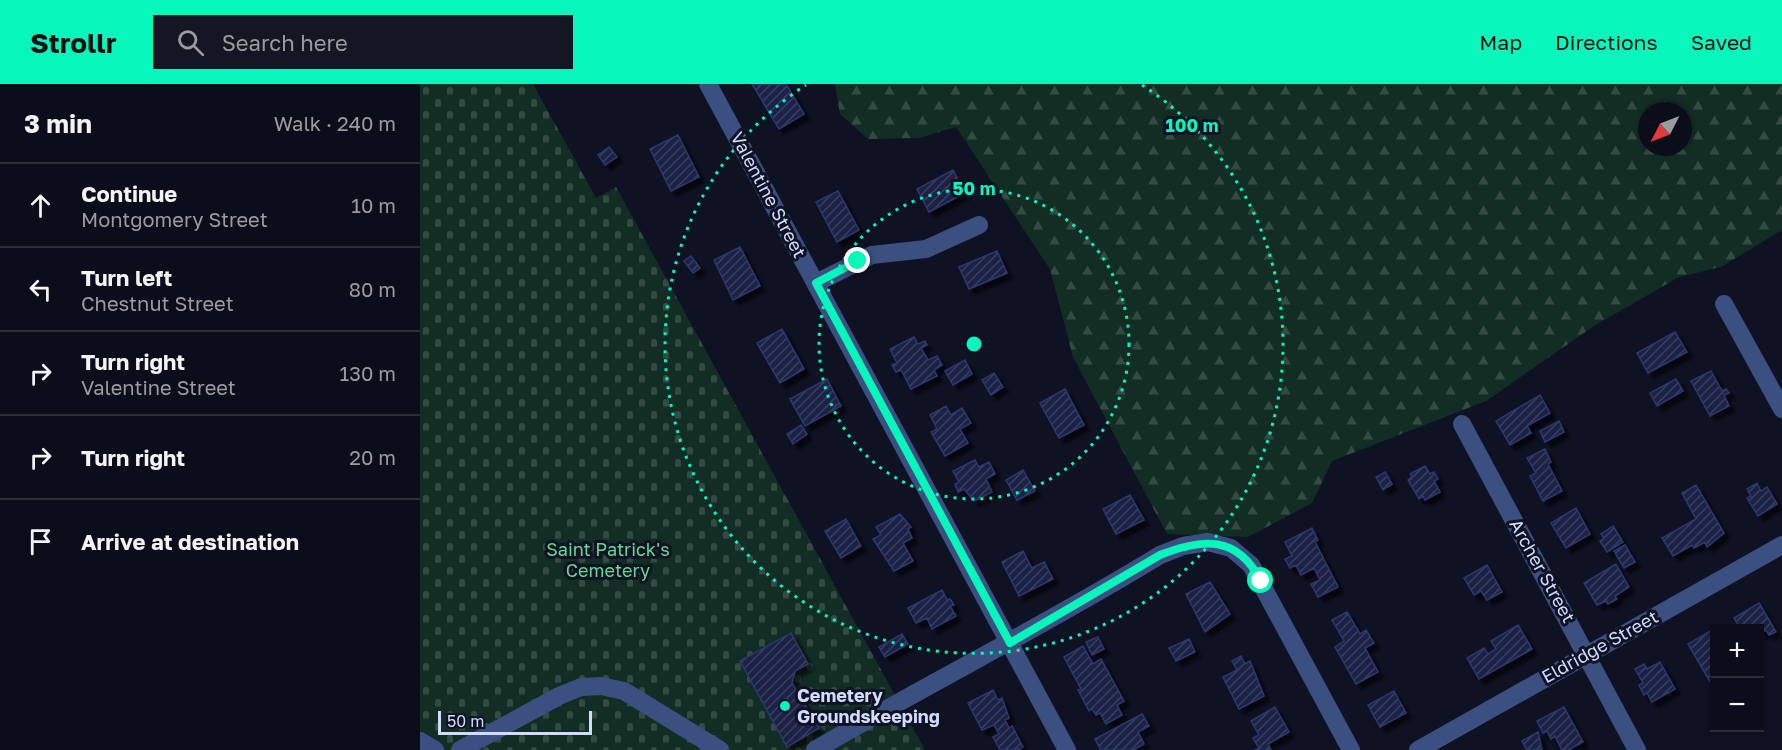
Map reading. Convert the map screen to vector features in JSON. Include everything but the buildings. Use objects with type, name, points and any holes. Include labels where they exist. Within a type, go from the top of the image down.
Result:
[{"type":"street","name":"Valentine Street","points":[[708,84],[1066,750]]},
{"type":"street","points":[[816,283],[872,255],[926,249],[979,225]]},
{"type":"street","points":[[1724,304],[1782,410]]},
{"type":"street","name":"Archer Street","points":[[1462,424],[1637,750]]},
{"type":"street","points":[[815,750],[900,700],[1010,643],[1160,555],[1195,543],[1222,544],[1242,556],[1257,573],[1352,750]]},
{"type":"street","name":"Eldridge Street","points":[[1418,750],[1782,545]]},
{"type":"street","points":[[460,750],[560,696],[581,687],[601,686],[624,691],[720,750]]},
{"type":"street","points":[[420,741],[435,750]]},
{"type":"green space","name":"Saint Patrick's Cemetery","points":[[420,84],[533,84],[596,198],[616,187],[925,750],[420,750]]},
{"type":"green space","points":[[835,84],[1782,84],[1782,230],[1721,267],[1679,277],[1594,326],[1486,401],[1332,461],[1312,503],[1248,537],[1167,534],[1073,357],[1050,269],[956,127],[919,138],[868,139],[840,114]]},
{"type":"place","name":"Cemetery Groundskeeping","points":[[785,706]]},
{"type":"route","points":[[858,261],[816,283],[1010,643],[1160,555],[1195,543],[1208,542],[1231,548],[1251,565],[1261,581]]}]
